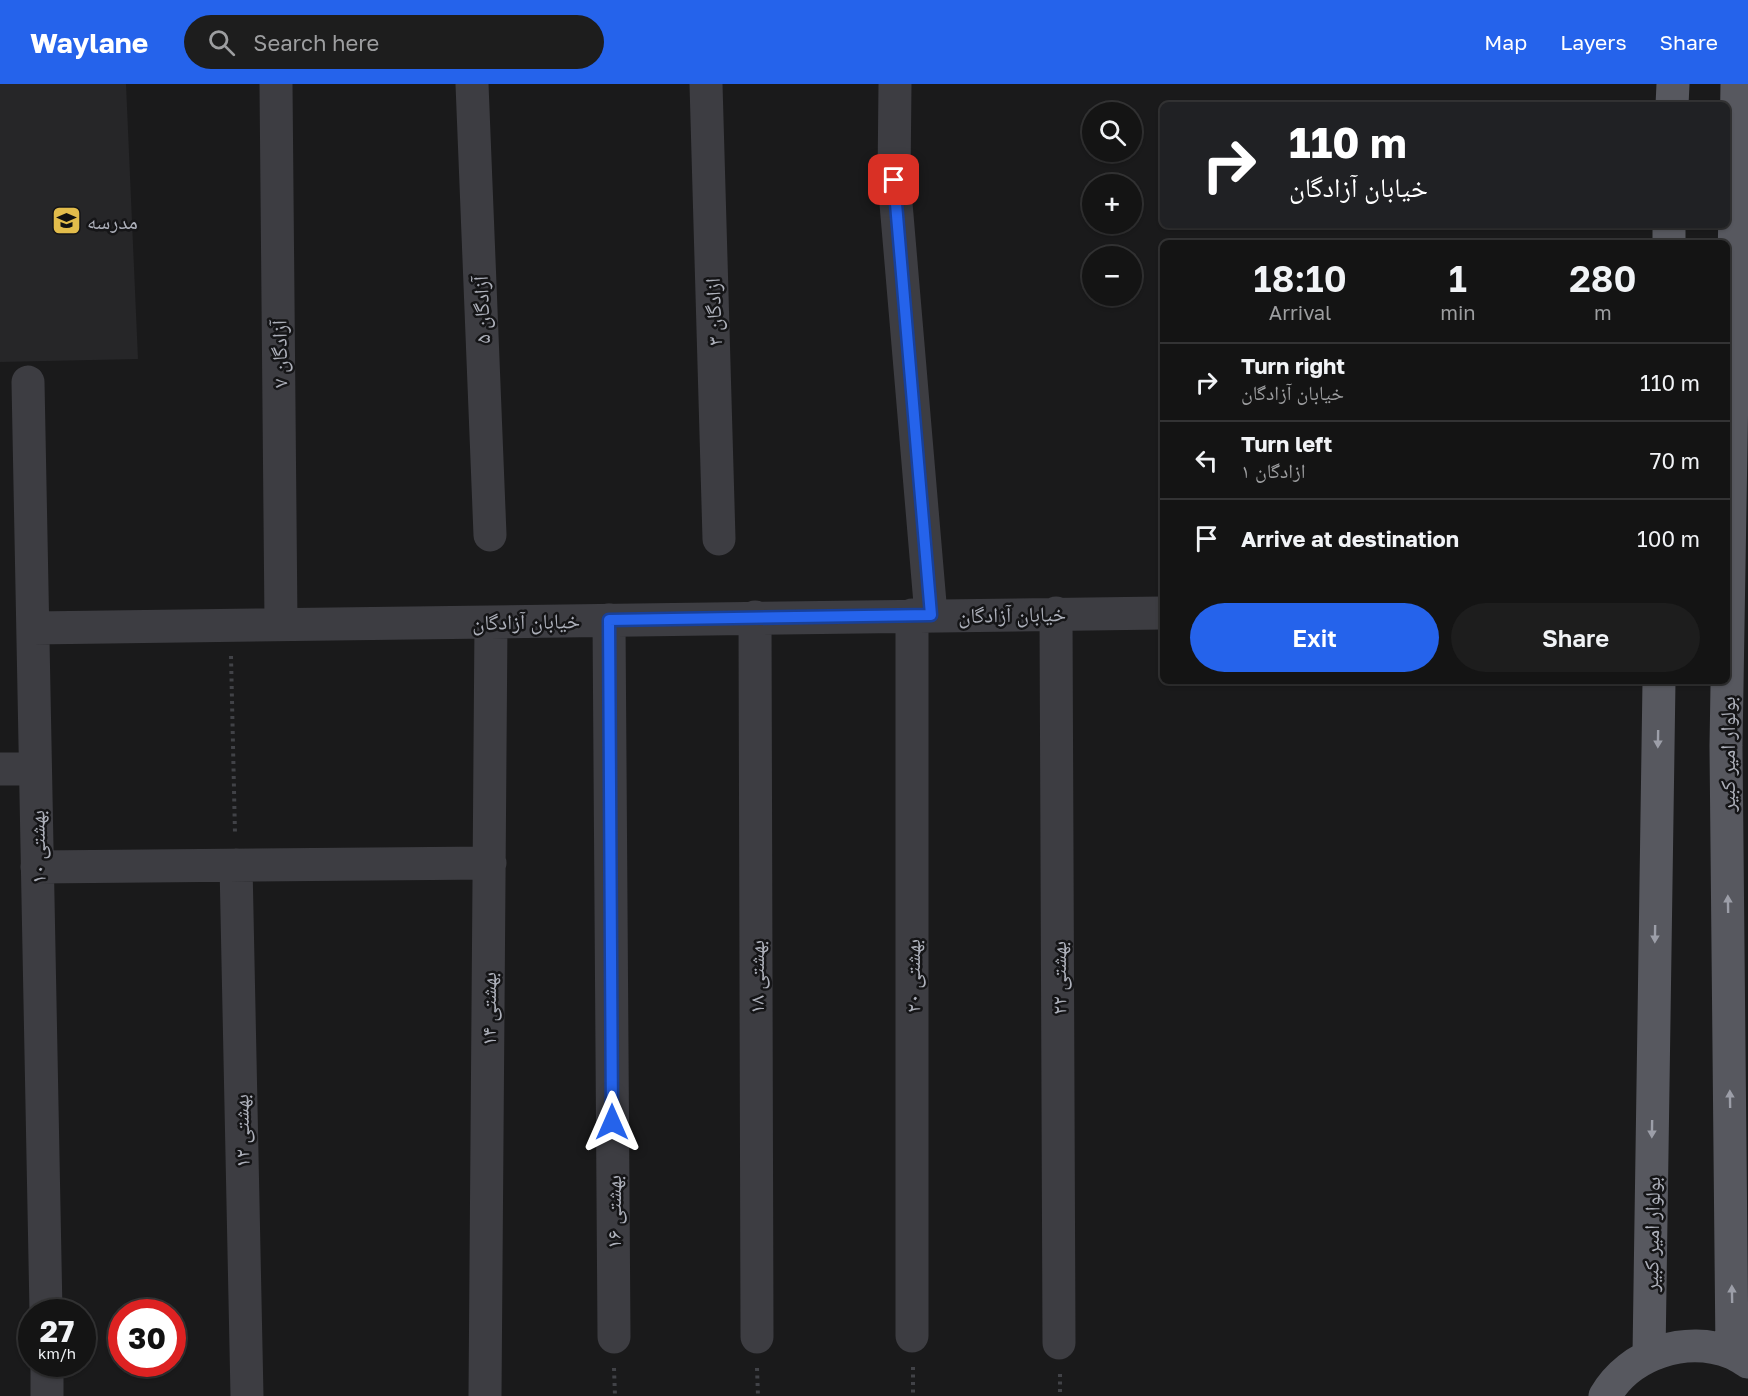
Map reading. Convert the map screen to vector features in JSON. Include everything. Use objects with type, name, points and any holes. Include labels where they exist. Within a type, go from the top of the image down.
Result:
[{"type":"main road","points":[[1672,102],[1673,84]]},
{"type":"main road","name":"بولوار امیر کبیر","points":[[1737,84],[1740,1358]]},
{"type":"main road","name":"بولوار امیر کبیر","points":[[1649,1355],[1659,684]]},
{"type":"main road","points":[[1605,1396],[1625,1371],[1649,1355],[1676,1347],[1705,1346],[1740,1358]]},
{"type":"street","name":"آزادگان ۷","points":[[276,84],[281,624]]},
{"type":"street","name":"آزادگان ۵","points":[[472,84],[490,535]]},
{"type":"street","name":"ازادگان ۳","points":[[706,84],[719,539]]},
{"type":"street","name":"بهشتی ۲۰","points":[[895,84],[894,180],[921,615],[912,1336]]},
{"type":"street","name":"بهشتی ۱۰","points":[[28,382],[46,1299]]},
{"type":"street","name":"بهشتی ۲۲","points":[[1056,613],[1059,1343]]},
{"type":"street","name":"خیابان آزادگان","points":[[33,628],[1160,613]]},
{"type":"street","name":"بهشتی ۱۸","points":[[755,617],[757,1337]]},
{"type":"street","name":"بهشتی ۱۶","points":[[609,620],[614,1337]]},
{"type":"street","name":"بهشتی ۱۴","points":[[485,1396],[491,622]]},
{"type":"street","points":[[0,769],[35,769]]},
{"type":"street","points":[[37,867],[490,863]]},
{"type":"street","name":"بهشتی ۱۲","points":[[236,865],[247,1396]]},
{"type":"street","points":[[47,1377],[47,1396]]},
{"type":"path","points":[[230,624],[236,865]]},
{"type":"shaded area","name":"مدرسه","points":[[0,84],[126,84],[138,359],[0,362]]},
{"type":"place","name":"مدرسه","points":[[66,221]]},
{"type":"route","points":[[612,1122],[609,620],[931,615],[894,180]]}]
